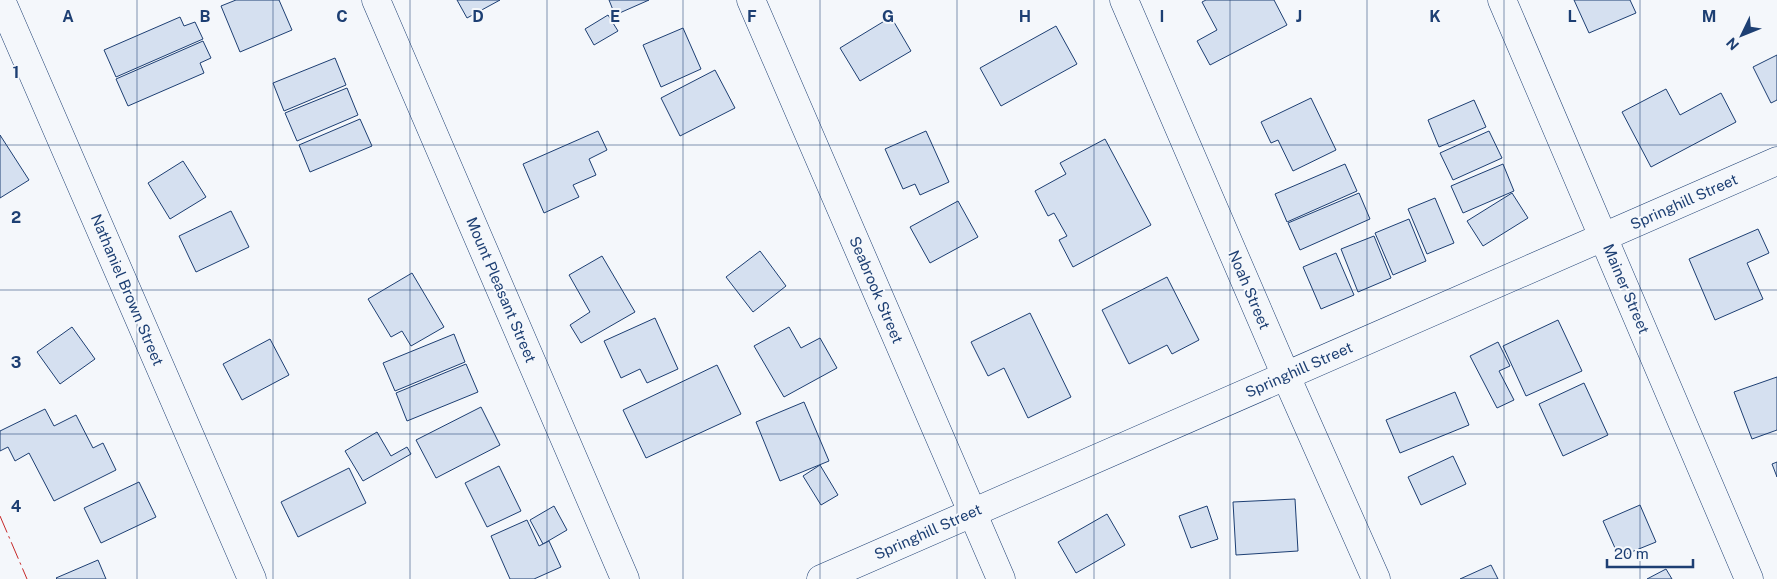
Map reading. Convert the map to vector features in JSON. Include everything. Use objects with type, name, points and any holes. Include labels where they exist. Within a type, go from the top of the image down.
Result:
[{"type":"street","name":"Nathaniel Brown Street","points":[[1,0],[252,579]]},
{"type":"street","name":"Mount Pleasant Street","points":[[376,0],[625,579]]},
{"type":"street","name":"Seabrook Street","points":[[751,0],[1001,579]]},
{"type":"street","name":"Noah Street","points":[[1124,0],[1286,376],[1376,579]]},
{"type":"street","name":"Mainer Street","points":[[1502,0],[1749,579]]},
{"type":"street","name":"Springhill Street","points":[[821,579],[1777,161]]},
{"type":"building","points":[[236,0],[279,0],[292,30],[240,52],[221,6]]},
{"type":"building","points":[[457,0],[500,0],[467,18]]},
{"type":"building","points":[[609,0],[649,0],[615,15]]},
{"type":"building","points":[[1206,0],[1274,0],[1287,25],[1210,65],[1197,41],[1217,30],[1202,2]]},
{"type":"building","points":[[1574,0],[1630,0],[1636,13],[1589,33]]},
{"type":"building","points":[[608,15],[618,31],[594,45],[585,29]]},
{"type":"building","points":[[180,17],[184,26],[195,22],[203,39],[116,77],[104,50]]},
{"type":"building","points":[[891,17],[911,51],[860,81],[840,48]]},
{"type":"building","points":[[1056,26],[1077,64],[1001,106],[980,68]]},
{"type":"building","points":[[683,28],[701,69],[661,87],[643,45]]},
{"type":"building","points":[[203,41],[211,58],[200,63],[204,73],[128,106],[116,79]]},
{"type":"building","points":[[1777,55],[1777,100],[1771,103],[1753,67]]},
{"type":"building","points":[[335,58],[346,85],[284,111],[273,83]]},
{"type":"building","points":[[715,70],[735,108],[680,136],[661,98]]},
{"type":"building","points":[[347,88],[358,115],[297,141],[285,113]]},
{"type":"building","points":[[1666,89],[1680,115],[1721,93],[1736,122],[1651,167],[1622,112]]},
{"type":"building","points":[[1311,98],[1336,150],[1293,171],[1278,140],[1271,143],[1261,122]]},
{"type":"building","points":[[1474,100],[1486,127],[1439,147],[1428,120]]},
{"type":"building","points":[[360,119],[372,146],[310,172],[299,145]]},
{"type":"building","points":[[598,131],[607,150],[589,159],[596,175],[573,185],[579,197],[544,213],[523,164]]},
{"type":"building","points":[[926,131],[949,182],[920,195],[915,184],[903,189],[885,149]]},
{"type":"building","points":[[1489,131],[1502,158],[1453,180],[1440,153]]},
{"type":"building","points":[[0,135],[29,180],[0,198]]},
{"type":"building","points":[[1105,139],[1151,225],[1073,267],[1059,240],[1067,236],[1054,213],[1048,216],[1035,191],[1066,174],[1060,163]]},
{"type":"building","points":[[183,161],[206,197],[170,219],[148,183]]},
{"type":"building","points":[[1345,164],[1357,191],[1287,222],[1275,194]]},
{"type":"building","points":[[1503,164],[1514,191],[1463,213],[1451,186]]},
{"type":"building","points":[[1359,193],[1370,219],[1300,250],[1288,223]]},
{"type":"building","points":[[1512,193],[1528,218],[1483,246],[1467,221]]},
{"type":"building","points":[[1435,198],[1454,243],[1427,254],[1408,209]]},
{"type":"building","points":[[958,201],[978,237],[930,263],[910,227]]},
{"type":"building","points":[[231,211],[249,247],[196,272],[179,236]]},
{"type":"building","points":[[1409,219],[1426,261],[1393,275],[1375,233]]},
{"type":"building","points":[[1758,229],[1769,253],[1747,263],[1763,299],[1715,320],[1689,259]]},
{"type":"building","points":[[1374,236],[1391,278],[1358,292],[1341,249]]},
{"type":"building","points":[[760,251],[786,286],[753,312],[726,277]]},
{"type":"building","points":[[1336,253],[1354,295],[1321,309],[1303,267]]},
{"type":"building","points":[[602,256],[635,312],[581,343],[570,325],[590,312],[569,275]]},
{"type":"building","points":[[412,273],[444,327],[411,346],[402,331],[391,337],[368,299]]},
{"type":"building","points":[[1167,277],[1199,340],[1172,354],[1167,345],[1129,364],[1102,310]]},
{"type":"building","points":[[1030,313],[1071,397],[1028,418],[1004,368],[988,376],[971,342]]},
{"type":"building","points":[[655,318],[678,369],[647,383],[640,369],[621,378],[604,341]]},
{"type":"building","points":[[1558,320],[1582,371],[1526,396],[1503,346]]},
{"type":"building","points":[[72,327],[95,359],[60,384],[37,352]]},
{"type":"building","points":[[789,327],[801,348],[820,338],[837,368],[784,397],[754,346]]},
{"type":"building","points":[[454,334],[465,362],[395,391],[383,363]]},
{"type":"building","points":[[270,339],[289,375],[242,400],[223,364]]},
{"type":"building","points":[[1498,342],[1510,366],[1499,371],[1514,400],[1497,408],[1470,356]]},
{"type":"building","points":[[466,364],[478,392],[407,421],[396,393]]},
{"type":"building","points":[[717,365],[741,414],[646,458],[623,410]]},
{"type":"building","points":[[1777,377],[1777,430],[1752,439],[1734,392]]},
{"type":"building","points":[[1584,383],[1608,435],[1563,456],[1539,404]]},
{"type":"building","points":[[1455,392],[1469,425],[1400,453],[1386,420]]},
{"type":"building","points":[[804,402],[829,461],[780,481],[756,422]]},
{"type":"building","points":[[481,407],[500,445],[436,478],[416,440]]},
{"type":"building","points":[[45,409],[54,426],[76,415],[93,448],[103,443],[116,470],[54,501],[29,453],[15,461],[8,447],[0,451],[0,431]]},
{"type":"building","points":[[377,432],[391,456],[407,447],[411,454],[363,481],[345,451]]},
{"type":"building","points":[[1453,456],[1466,484],[1421,505],[1408,477]]},
{"type":"building","points":[[1777,462],[1777,477],[1772,464]]},
{"type":"building","points":[[820,465],[838,495],[821,505],[803,476]]},
{"type":"building","points":[[499,466],[521,511],[487,527],[465,483]]},
{"type":"building","points":[[349,468],[366,503],[298,537],[281,502]]},
{"type":"building","points":[[139,482],[156,517],[101,543],[84,508]]},
{"type":"building","points":[[1295,499],[1298,551],[1236,555],[1233,502]]},
{"type":"building","points":[[1640,505],[1656,542],[1619,557],[1603,521]]},
{"type":"building","points":[[554,506],[567,530],[543,544],[530,520]]},
{"type":"building","points":[[1207,506],[1218,539],[1191,548],[1179,516]]},
{"type":"building","points":[[1107,514],[1125,545],[1076,573],[1058,542]]},
{"type":"building","points":[[527,520],[539,546],[549,541],[561,567],[534,579],[510,579],[491,536]]},
{"type":"building","points":[[98,560],[106,579],[56,578]]},
{"type":"building","points":[[1491,565],[1498,579],[1460,579]]},
{"type":"building","points":[[1666,569],[1672,579],[1647,579]]},
{"type":"power","points":[[0,516],[27,579]]}]
